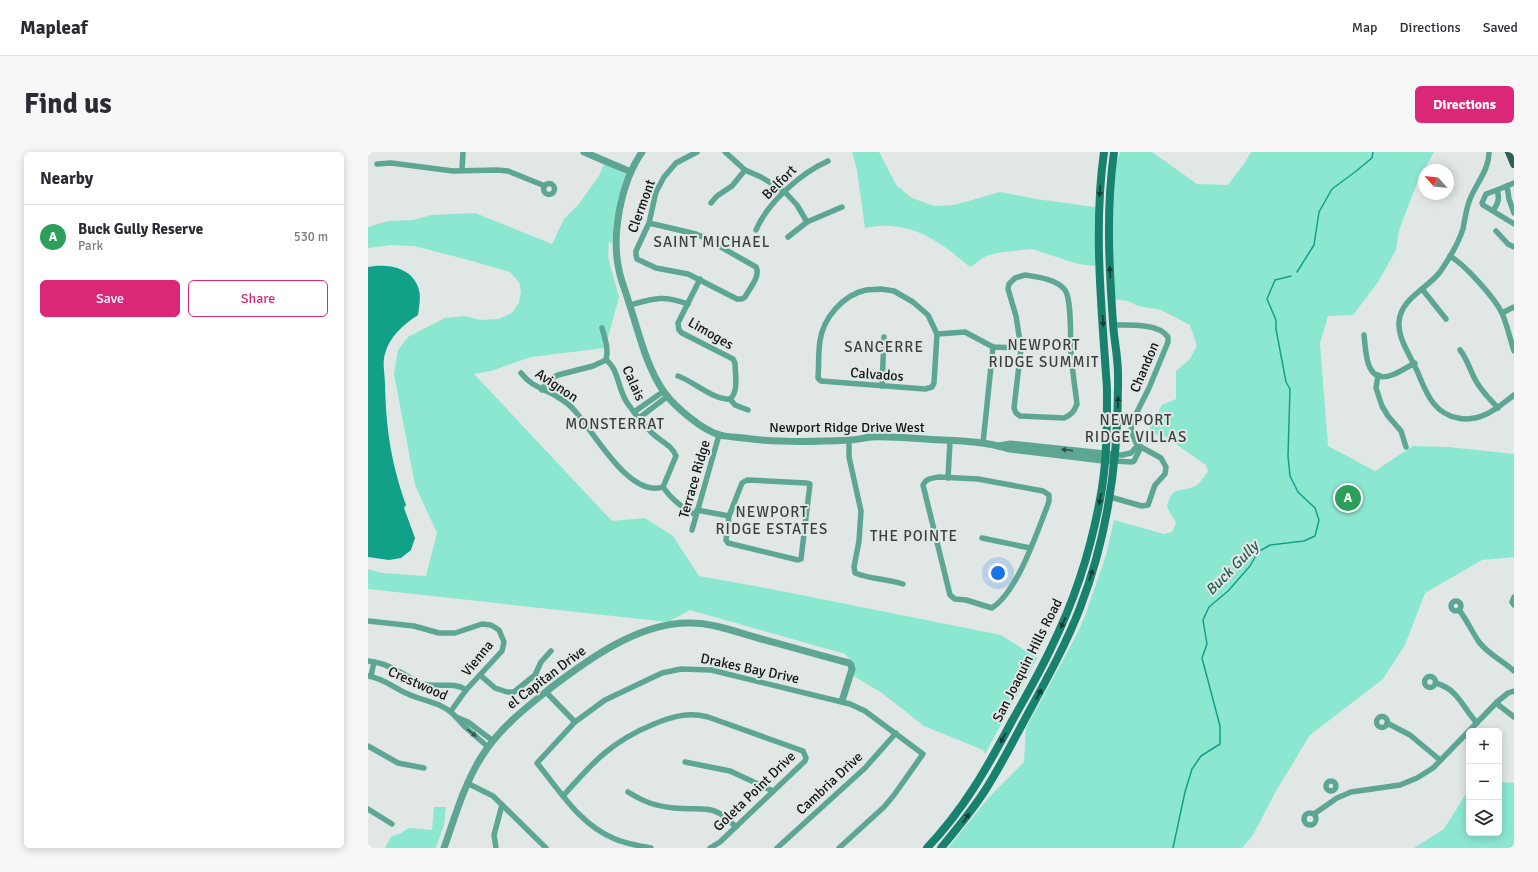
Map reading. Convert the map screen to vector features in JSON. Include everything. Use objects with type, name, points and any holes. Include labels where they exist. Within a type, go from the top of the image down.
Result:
[{"type":"main road","name":"San Joaquin Hills Road","points":[[927,848],[963,806],[980,779],[1052,646],[1073,598],[1082,571],[1098,508],[1105,457],[1107,389],[1098,226],[1099,196],[1104,152]]},
{"type":"main road","name":"San Joaquin Hills Road","points":[[941,848],[961,824],[991,781],[1065,643],[1080,608],[1102,537],[1110,497],[1118,418],[1118,372],[1113,325],[1108,226],[1109,196],[1114,152]]},
{"type":"main road","points":[[1509,152],[1514,164]]},
{"type":"street","points":[[462,170],[463,152]]},
{"type":"street","points":[[584,152],[631,172]]},
{"type":"street","points":[[642,152],[631,172],[622,198],[616,225],[615,249],[619,271],[649,363],[666,394],[690,418],[719,435]]},
{"type":"street","name":"Clermont","points":[[697,152],[676,163],[664,177],[656,192],[649,223],[636,251],[637,259],[656,268],[688,274],[700,279]]},
{"type":"street","points":[[725,152],[745,170],[761,177],[784,191],[797,205],[808,222]]},
{"type":"street","points":[[1489,152],[1487,165],[1470,200],[1460,236],[1450,256],[1439,273],[1404,307],[1399,323],[1402,340],[1429,398],[1438,409],[1444,413],[1457,418],[1472,419],[1486,416],[1514,395]]},
{"type":"street","name":"Belfort","points":[[756,230],[763,217],[784,191],[806,172],[828,161]]},
{"type":"street","points":[[377,164],[391,163],[453,171],[508,171],[545,186]]},
{"type":"street","points":[[711,203],[717,196],[732,186],[745,170]]},
{"type":"street","points":[[1514,183],[1486,194],[1483,200],[1483,205],[1514,224]]},
{"type":"street","points":[[1507,186],[1509,199],[1514,213]]},
{"type":"street","points":[[1494,211],[1499,202],[1497,190]]},
{"type":"street","points":[[788,237],[808,222],[842,207]]},
{"type":"street","points":[[630,305],[654,298],[665,298],[688,304],[700,279],[737,299],[742,299],[745,297],[758,275],[758,270],[756,267],[705,238],[696,234],[649,223]]},
{"type":"street","points":[[1496,231],[1508,244],[1514,247]]},
{"type":"street","points":[[1450,256],[1461,264],[1494,300],[1502,313],[1514,351]]},
{"type":"street","points":[[1025,275],[1034,276],[1056,283],[1065,290],[1068,301],[1071,353],[1077,404],[1070,416],[1064,418],[1045,419],[1020,416],[1016,413],[1014,408],[1021,348],[1016,316],[1008,289],[1009,284],[1015,278],[1025,275]]},
{"type":"street","points":[[1422,289],[1446,318]]},
{"type":"street","name":"Calvados","points":[[866,290],[894,291],[914,302],[928,315],[937,334],[934,384],[932,387],[925,389],[825,383],[821,382],[818,378],[820,339],[827,320],[836,307],[852,296],[866,290]]},
{"type":"street","name":"Limoges","points":[[688,304],[678,323],[678,327],[682,333],[733,359],[735,363],[735,391],[730,399]]},
{"type":"street","points":[[1502,313],[1514,307]]},
{"type":"street","name":"Chandon","points":[[1113,325],[1148,327],[1164,333],[1168,337],[1168,342],[1149,388],[1132,422],[1132,435],[1140,446]]},
{"type":"street","points":[[542,390],[547,381],[558,375],[593,366],[606,360],[608,353],[602,328]]},
{"type":"street","points":[[937,334],[965,332],[993,347],[1021,348]]},
{"type":"street","points":[[1364,334],[1367,363],[1371,370],[1378,375],[1392,375],[1414,363]]},
{"type":"street","points":[[882,386],[884,337]]},
{"type":"street","points":[[983,443],[993,347]]},
{"type":"street","points":[[1460,350],[1467,359],[1476,381],[1483,392],[1498,408]]},
{"type":"street","name":"Calais","points":[[606,360],[612,364],[621,391],[634,412],[656,436],[673,450],[676,456],[664,485]]},
{"type":"street","name":"Avignon","points":[[521,373],[527,381],[556,396],[575,411],[600,446],[629,477],[642,484],[657,489],[664,485]]},
{"type":"street","points":[[1378,375],[1376,388],[1382,406],[1388,416],[1401,431],[1406,447]]},
{"type":"street","points":[[678,376],[725,400],[730,399],[735,405],[748,410]]},
{"type":"street","points":[[634,412],[646,403],[666,394]]},
{"type":"street","points":[[639,418],[666,394]]},
{"type":"street","points":[[646,403],[650,409]]},
{"type":"street","name":"Newport Ridge Drive West","points":[[719,435],[771,442],[849,440],[871,437],[950,441],[983,443],[1009,449],[1114,458]]},
{"type":"street","name":"Terrace Ridge","points":[[692,530],[719,435]]},
{"type":"street","points":[[849,440],[849,457],[861,511],[859,541],[854,567],[855,573],[862,576],[891,580],[903,584]]},
{"type":"street","points":[[948,478],[950,441]]},
{"type":"street","points":[[1110,497],[1145,506],[1150,502],[1155,485],[1164,474],[1166,467],[1161,458],[1140,446],[1131,453],[1114,458]]},
{"type":"street","points":[[948,478],[978,479],[1046,493],[1048,495],[1049,501],[1015,581],[998,604],[992,608],[966,600],[955,599],[950,595],[923,485],[924,482],[929,479],[948,478]]},
{"type":"street","points":[[748,480],[806,482],[810,484],[801,560],[728,544],[726,540],[729,516],[742,482],[748,480]]},
{"type":"street","points":[[664,485],[669,495],[683,508],[696,512],[729,516]]},
{"type":"street","points":[[982,538],[1030,548]]},
{"type":"street","points":[[1514,597],[1512,602],[1514,605]]},
{"type":"street","points":[[1459,610],[1487,650],[1514,671]]},
{"type":"street","name":"Vienna","points":[[368,621],[414,626],[440,633],[455,633],[482,624],[488,624],[496,627],[502,633],[504,638],[503,648],[466,690],[451,711]]},
{"type":"street","name":"el Capitan Drive","points":[[444,848],[467,783],[477,763],[493,741],[519,713],[579,666],[606,650],[652,629],[678,624],[704,624],[848,663],[851,665],[852,669],[842,701]]},
{"type":"street","points":[[480,675],[495,688],[507,692],[514,692],[531,679],[537,672],[541,662],[551,651]]},
{"type":"street","points":[[369,676],[371,661],[391,667],[424,684],[440,686],[457,685],[466,690]]},
{"type":"street","name":"Drakes Bay Drive","points":[[563,796],[537,762],[575,722],[589,710],[619,693],[662,673],[686,669],[711,670],[842,701],[865,711],[923,754],[884,808],[839,848]]},
{"type":"street","name":"Crestwood","points":[[369,676],[387,682],[410,695],[435,703],[451,711],[464,726],[488,747]]},
{"type":"street","points":[[1436,683],[1445,685],[1455,693],[1462,701],[1468,713],[1477,723]]},
{"type":"street","points":[[1314,814],[1337,798],[1351,792],[1400,785],[1417,778],[1433,768],[1496,703],[1508,693],[1514,691]]},
{"type":"street","points":[[546,692],[575,722]]},
{"type":"street","points":[[1496,703],[1514,718]]},
{"type":"street","name":"Goleta Point Drive","points":[[563,796],[591,765],[617,743],[639,730],[667,718],[683,714],[708,717],[799,750],[806,754],[805,761],[720,842],[710,848]]},
{"type":"street","name":"Crestwood","points":[[456,717],[468,722],[493,741]]},
{"type":"street","points":[[1387,723],[1410,735],[1440,760]]},
{"type":"street","name":"Cambria Drive","points":[[777,848],[865,768],[896,733]]},
{"type":"street","points":[[368,746],[398,763],[424,768]]},
{"type":"street","points":[[685,762],[730,771],[773,792]]},
{"type":"street","points":[[467,783],[485,791],[502,804],[546,848]]},
{"type":"street","points":[[1333,790],[1337,798]]},
{"type":"street","points":[[628,792],[645,802],[657,806],[712,810],[723,814],[736,826]]},
{"type":"street","points":[[563,796],[580,816],[597,830],[617,840],[651,848]]},
{"type":"street","points":[[496,848],[494,835],[502,804]]},
{"type":"street","points":[[368,809],[392,824]]},
{"type":"shaded area","points":[[852,152],[879,152],[897,186],[912,198],[934,206],[954,205],[1000,192],[1036,199],[1095,207],[1095,266],[1078,264],[1032,249],[1002,252],[986,256],[970,267],[943,246],[913,230],[887,226],[865,228],[857,170]]},
{"type":"shaded area","points":[[1120,152],[1152,152],[1197,184],[1228,185],[1251,152],[1434,152],[1427,164],[1418,164],[1418,181],[1399,230],[1396,250],[1378,282],[1353,315],[1328,316],[1320,343],[1328,446],[1375,471],[1413,446],[1448,447],[1514,454],[1514,557],[1482,560],[1425,593],[1405,645],[1383,679],[1310,735],[1276,791],[1253,835],[1242,848],[948,848],[990,796],[1024,762],[1026,728],[1076,636],[1085,616],[1106,555],[1114,520],[1164,534],[1172,532],[1176,523],[1167,507],[1172,495],[1174,492],[1197,485],[1208,472],[1206,465],[1166,437],[1151,433],[1150,427],[1162,405],[1176,399],[1176,371],[1189,360],[1197,346],[1190,325],[1161,310],[1138,306],[1128,301],[1113,299],[1113,174]]},
{"type":"shaded area","points":[[604,164],[627,175],[614,219],[612,244],[609,241],[608,257],[619,297],[605,348],[531,357],[491,371],[474,374],[612,521],[645,518],[673,536],[699,576],[1001,635],[1037,658],[985,754],[983,750],[924,726],[882,693],[852,675],[854,664],[845,654],[690,610],[668,622],[368,589],[368,569],[382,573],[426,576],[437,533],[415,485],[394,374],[398,350],[408,337],[445,318],[465,316],[480,320],[499,319],[512,313],[519,303],[521,291],[519,282],[510,272],[465,259],[414,246],[391,245],[368,248],[368,227],[388,221],[413,220],[431,215],[475,213],[552,244],[564,219],[578,205],[599,176]]},
{"type":"shaded area","points":[[389,266],[407,273],[416,283],[420,296],[418,315],[402,327],[390,342],[384,358],[390,445],[406,505],[404,508],[415,538],[411,550],[401,558],[389,560],[368,557],[368,267]]},
{"type":"shaded area","points":[[1502,782],[1514,783],[1514,848],[1414,848],[1444,829],[1466,794],[1466,836],[1502,836]]},
{"type":"shaded area","points":[[434,807],[446,807],[444,825],[436,848],[385,848],[391,837],[409,828],[432,830]]},
{"type":"waterway","name":"Buck Gully","points":[[1297,272],[1314,245],[1319,212],[1332,189],[1372,158],[1373,152]]},
{"type":"waterway","name":"Buck Gully","points":[[1173,848],[1185,792],[1192,769],[1201,756],[1220,744],[1220,726],[1202,658],[1207,644],[1203,620],[1209,607],[1228,591],[1250,566],[1258,552],[1270,545],[1304,541],[1315,536],[1319,520],[1315,508],[1298,492],[1290,476],[1288,456],[1290,389],[1286,382],[1276,329],[1276,320],[1267,299],[1275,280],[1291,276]]},
{"type":"place","name":"Buck Gully Reserve","points":[[1348,498]]},
{"type":"district","name":"SAINT MICHAEL","points":[[712,242]]},
{"type":"district","name":"SANCERRE","points":[[884,347]]},
{"type":"district","name":"NEWPORT RIDGE SUMMIT","points":[[1044,354]]},
{"type":"district","name":"MONSTERRAT","points":[[615,424]]},
{"type":"district","name":"NEWPORT RIDGE VILLAS","points":[[1136,428]]},
{"type":"district","name":"NEWPORT RIDGE ESTATES","points":[[772,520]]},
{"type":"district","name":"THE POINTE","points":[[914,536]]}]
